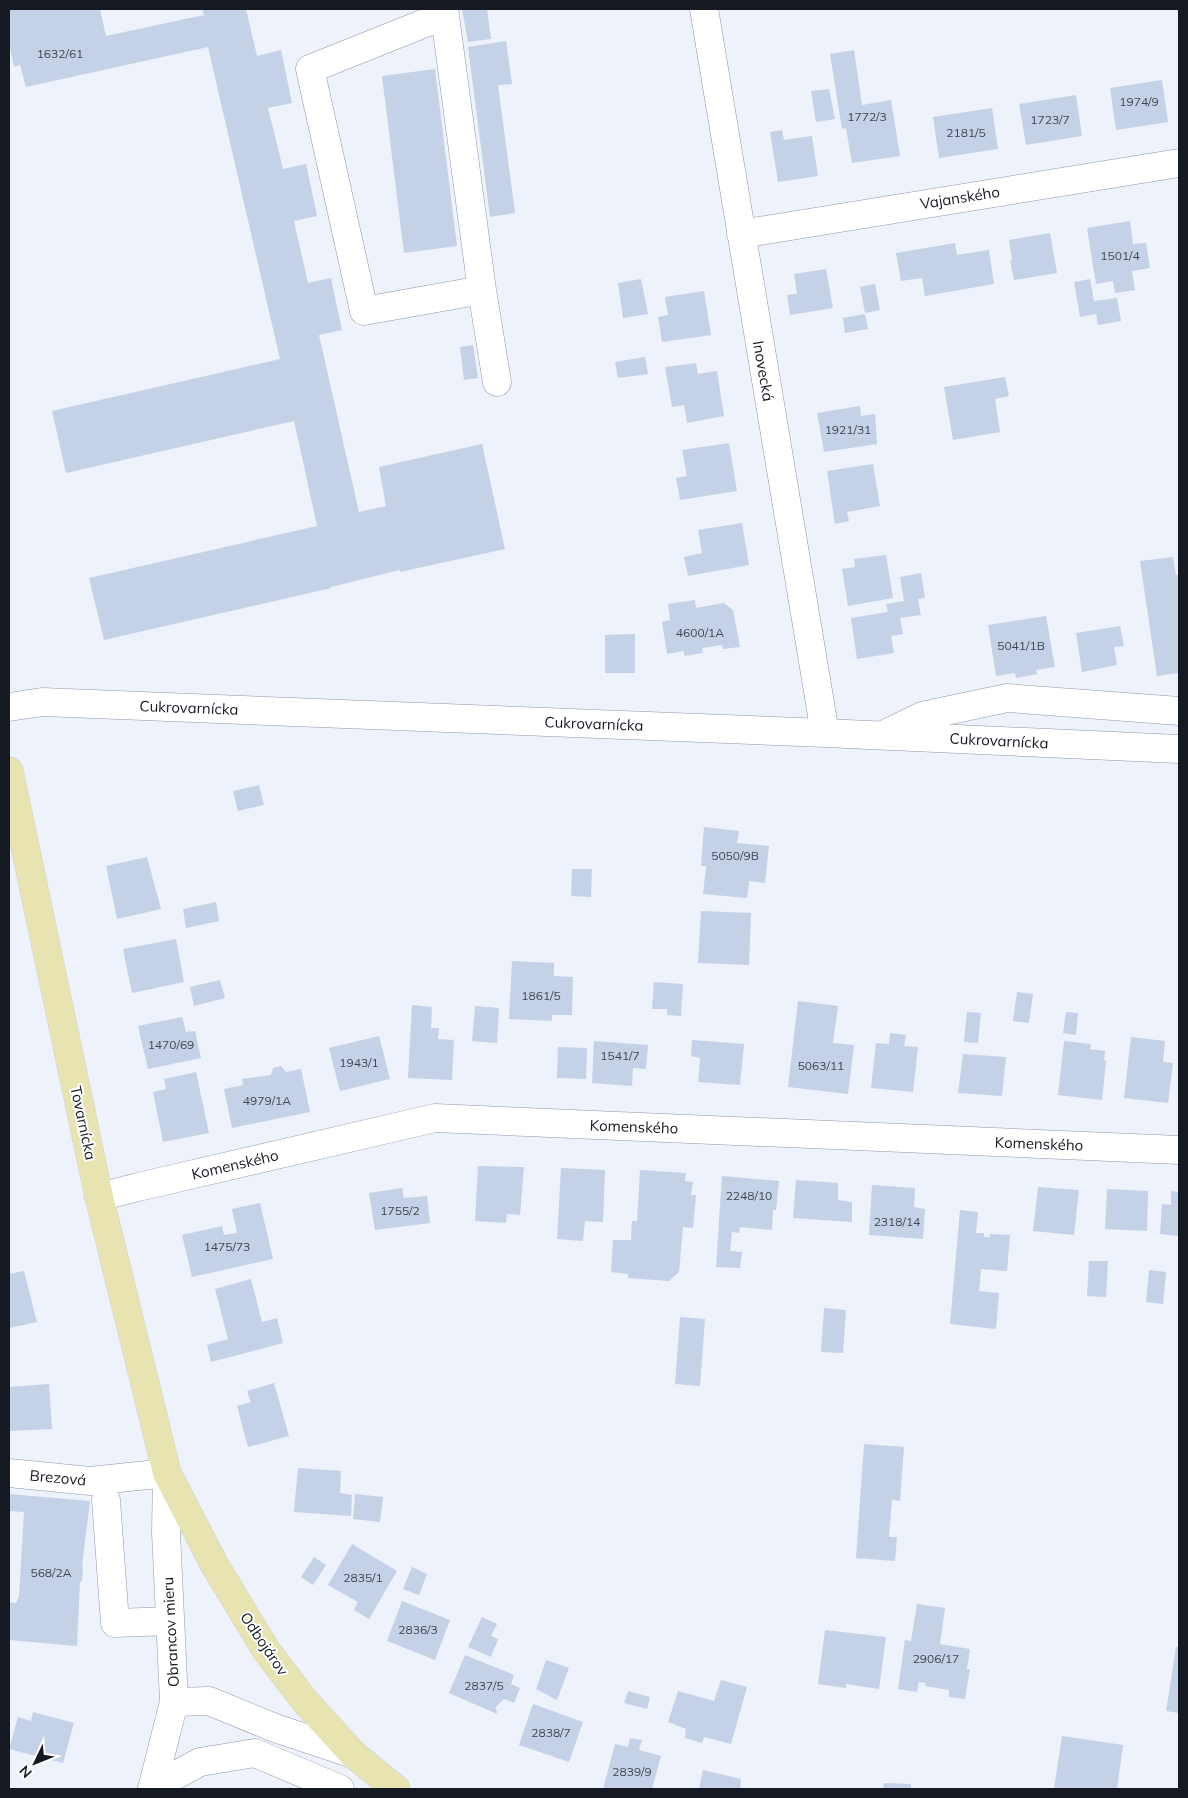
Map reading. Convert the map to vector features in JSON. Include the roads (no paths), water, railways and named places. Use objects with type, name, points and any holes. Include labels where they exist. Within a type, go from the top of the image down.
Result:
[{"type":"main road","name":"Tovarnícka","points":[[9,771],[99,1198],[167,1473]]},
{"type":"main road","name":"Odbojárov","points":[[167,1473],[214,1564],[266,1650],[304,1700],[353,1754],[396,1789]]},
{"type":"street","name":"Inovecká","points":[[704,9],[825,733]]},
{"type":"street","points":[[482,290],[364,311],[310,69],[445,12],[482,290],[497,382]]},
{"type":"street","name":"Vajanského","points":[[741,234],[1179,162]]},
{"type":"street","points":[[882,736],[922,716],[1007,698],[1179,711]]},
{"type":"street","name":"Cukrovarnícka","points":[[9,707],[42,702],[1179,749]]},
{"type":"street","name":"Komenského","points":[[99,1198],[138,1187],[435,1118],[1179,1150]]},
{"type":"street","name":"Brezová","points":[[9,1473],[90,1481],[167,1473]]},
{"type":"street","name":"Obrancov mieru","points":[[152,1789],[174,1702],[166,1532],[167,1473]]},
{"type":"street","points":[[106,1500],[116,1623],[170,1622]]},
{"type":"street","points":[[174,1702],[209,1701],[275,1728],[353,1754]]},
{"type":"street","points":[[152,1789],[200,1762],[255,1753],[340,1789]]}]
